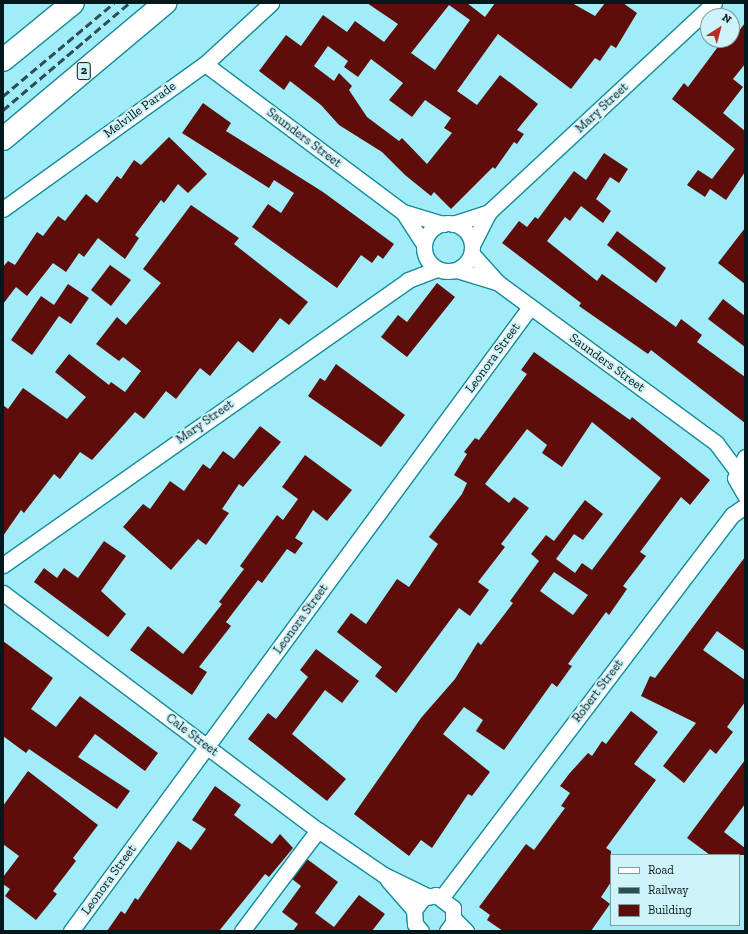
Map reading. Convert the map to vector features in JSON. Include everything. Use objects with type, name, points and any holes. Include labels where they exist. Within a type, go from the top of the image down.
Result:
[{"type":"highway","points":[[3,60],[73,3]]},
{"type":"highway","name":"2","points":[[3,138],[165,3]]},
{"type":"street","name":"Melville Parade","points":[[3,209],[205,64],[271,3]]},
{"type":"street","name":"Mary Street","points":[[3,565],[408,280],[437,269],[457,270],[468,263],[472,250],[489,212],[714,3]]},
{"type":"street","name":"Saunders Street","points":[[205,64],[403,212],[448,224]]},
{"type":"street","name":"Saunders Street","points":[[403,212],[424,249]]},
{"type":"street","name":"Mary Street","points":[[408,280],[424,249],[430,232],[448,224],[489,212]]},
{"type":"street","points":[[448,224],[465,230],[472,250]]},
{"type":"street","points":[[424,249],[437,269]]},
{"type":"street","name":"Saunders Street","points":[[472,250],[497,282],[530,307],[716,443],[745,453]]},
{"type":"street","name":"Saunders Street","points":[[457,270],[497,282]]},
{"type":"street","name":"Leonora Street","points":[[71,931],[530,307]]},
{"type":"street","name":"Saunders Street","points":[[716,443],[736,470]]},
{"type":"street","points":[[741,490],[736,470],[745,457]]},
{"type":"street","name":"Robert Street","points":[[449,914],[467,868],[732,515],[741,490]]},
{"type":"street","name":"Robert Street","points":[[732,515],[745,506]]},
{"type":"street","name":"Cale Street","points":[[3,593],[318,830],[384,875],[427,896]]},
{"type":"street","points":[[242,931],[318,830]]},
{"type":"street","name":"Cale Street","points":[[384,875],[416,924]]},
{"type":"street","points":[[416,924],[427,896],[449,914],[466,931]]},
{"type":"building","points":[[367,3],[467,3],[485,17],[495,3],[572,3],[595,16],[605,3],[623,3],[637,13],[616,48],[611,45],[600,61],[595,58],[571,89],[498,34],[457,91],[477,105],[500,75],[538,104],[517,130],[524,134],[517,144],[514,142],[495,169],[493,167],[451,209],[434,192],[431,196],[405,175],[382,152],[339,125],[321,105],[290,81],[284,90],[259,71],[286,35],[301,46],[323,15],[347,32],[355,21],[384,42],[398,24]],"holes":[[[449,5],[470,20],[435,70],[411,53]],[[328,46],[348,61],[344,67],[358,77],[371,59],[403,83],[389,100],[412,117],[425,100],[451,118],[444,128],[452,133],[427,164],[402,138],[399,141],[367,117],[349,90],[352,86],[339,73],[334,81],[314,66]]]},
{"type":"building","points":[[745,23],[745,64],[733,79],[743,87],[723,113],[745,131],[745,172],[726,200],[710,189],[705,197],[687,185],[698,170],[712,179],[735,149],[672,99],[684,83],[688,87],[717,48],[740,48],[740,30]]},
{"type":"building","points":[[203,103],[231,123],[226,131],[323,192],[394,244],[383,259],[378,255],[372,263],[361,255],[337,288],[252,227],[268,204],[281,213],[294,193],[274,180],[269,188],[182,133]]},
{"type":"building","points":[[169,137],[207,174],[188,193],[178,184],[164,203],[161,200],[135,235],[139,238],[125,259],[98,238],[84,257],[79,253],[66,272],[53,263],[27,296],[16,287],[3,304],[3,267],[8,261],[15,265],[37,232],[43,236],[58,216],[65,221],[86,194],[97,203],[117,176],[121,179],[134,160],[141,165]]},
{"type":"building","points":[[604,153],[628,169],[619,183],[610,177],[596,199],[611,211],[603,223],[581,206],[570,221],[565,217],[547,241],[597,281],[602,274],[676,327],[681,319],[702,335],[697,342],[745,377],[745,423],[651,350],[648,354],[579,306],[581,303],[502,243],[519,221],[527,227],[535,217],[538,219],[574,171],[586,180]]},
{"type":"building","points":[[191,205],[239,238],[234,244],[308,302],[289,325],[280,318],[253,353],[238,341],[210,376],[200,368],[176,399],[166,391],[144,419],[135,412],[92,460],[80,452],[60,479],[54,474],[24,513],[21,510],[3,536],[3,405],[8,409],[23,388],[67,419],[86,397],[55,372],[69,354],[109,385],[111,382],[125,392],[141,371],[123,357],[119,361],[96,344],[117,317],[126,325],[161,283],[143,269]]},
{"type":"building","points":[[745,228],[745,284],[718,263]]},
{"type":"building","points":[[617,231],[666,268],[656,283],[607,245]]},
{"type":"building","points":[[110,265],[131,280],[111,306],[91,290]]},
{"type":"building","points":[[437,283],[455,297],[407,357],[381,337],[398,315],[407,322]]},
{"type":"building","points":[[68,284],[89,298],[71,324],[59,316],[32,355],[11,340],[41,296],[54,305]]},
{"type":"building","points":[[723,299],[745,316],[745,347],[708,319]]},
{"type":"building","points":[[534,352],[630,420],[632,417],[710,480],[690,505],[681,497],[640,552],[646,556],[623,586],[627,589],[609,615],[606,612],[568,664],[572,666],[557,687],[552,683],[504,750],[476,731],[483,720],[464,707],[443,734],[490,772],[472,796],[468,794],[432,848],[421,840],[409,856],[354,814],[421,718],[455,679],[478,642],[481,645],[513,603],[510,601],[539,561],[531,554],[546,535],[554,541],[585,500],[603,514],[583,540],[574,534],[556,559],[575,573],[582,563],[592,570],[661,478],[592,422],[562,467],[542,453],[547,445],[527,429],[485,484],[509,503],[514,497],[529,508],[501,544],[505,547],[478,582],[489,590],[470,616],[459,608],[396,693],[375,676],[382,667],[337,632],[351,613],[366,624],[397,579],[409,587],[438,544],[429,537],[462,494],[467,483],[454,475],[467,454],[464,452],[475,438],[479,440],[527,374],[521,370]],"holes":[[[554,572],[588,595],[573,615],[540,591]]]},
{"type":"building","points":[[336,364],[405,415],[381,447],[308,396],[320,378],[325,381]]},
{"type":"building","points":[[260,426],[281,442],[243,487],[239,484],[222,509],[229,513],[206,545],[198,539],[171,570],[123,527],[143,504],[150,509],[170,481],[184,491],[203,464],[210,469],[223,451],[234,459]]},
{"type":"building","points":[[305,455],[352,490],[327,521],[313,510],[295,538],[303,543],[295,554],[287,549],[262,583],[258,580],[226,622],[231,626],[199,667],[207,672],[192,695],[130,650],[148,626],[183,654],[222,604],[219,602],[244,569],[240,566],[277,515],[283,520],[298,499],[282,487]]},
{"type":"building","points":[[104,541],[126,556],[101,591],[126,614],[108,637],[34,582],[44,568],[57,578],[64,568],[78,578]]},
{"type":"building","points":[[745,557],[745,651],[717,631],[703,650],[745,680],[745,702],[727,727],[733,732],[716,754],[710,749],[684,783],[663,766],[696,723],[641,696],[650,676],[655,678]]},
{"type":"building","points":[[3,641],[53,678],[31,709],[56,727],[80,696],[158,753],[145,771],[95,734],[78,757],[130,791],[117,809],[29,749],[26,753],[3,736]]},
{"type":"building","points":[[316,649],[359,681],[342,703],[325,690],[292,734],[346,779],[327,801],[248,739],[268,713],[276,719],[308,677],[300,670]]},
{"type":"building","points":[[631,711],[658,732],[634,764],[656,780],[606,848],[611,851],[610,884],[601,897],[610,904],[591,931],[503,931],[487,920],[490,915],[479,907],[526,844],[534,850],[565,808],[561,806],[570,793],[560,786],[569,774],[588,753],[592,756],[602,741],[606,744]]},
{"type":"building","points":[[745,760],[745,804],[724,832],[745,848],[745,855],[709,854],[687,838]]},
{"type":"building","points":[[28,771],[98,825],[73,858],[76,861],[53,891],[57,894],[36,920],[5,896],[10,889],[3,884],[3,877],[19,856],[3,844],[3,806]]},
{"type":"building","points":[[215,786],[241,805],[234,815],[272,844],[280,834],[293,848],[269,877],[265,874],[219,931],[107,931],[121,911],[125,914],[135,898],[138,900],[178,841],[191,850],[206,829],[192,820]]},
{"type":"building","points":[[307,859],[338,882],[315,913],[334,927],[359,895],[385,914],[372,931],[293,931],[298,924],[282,912],[301,886],[292,879]]},
{"type":"railway","points":[[3,96],[114,3]]},
{"type":"railway","points":[[3,110],[129,3]]}]
